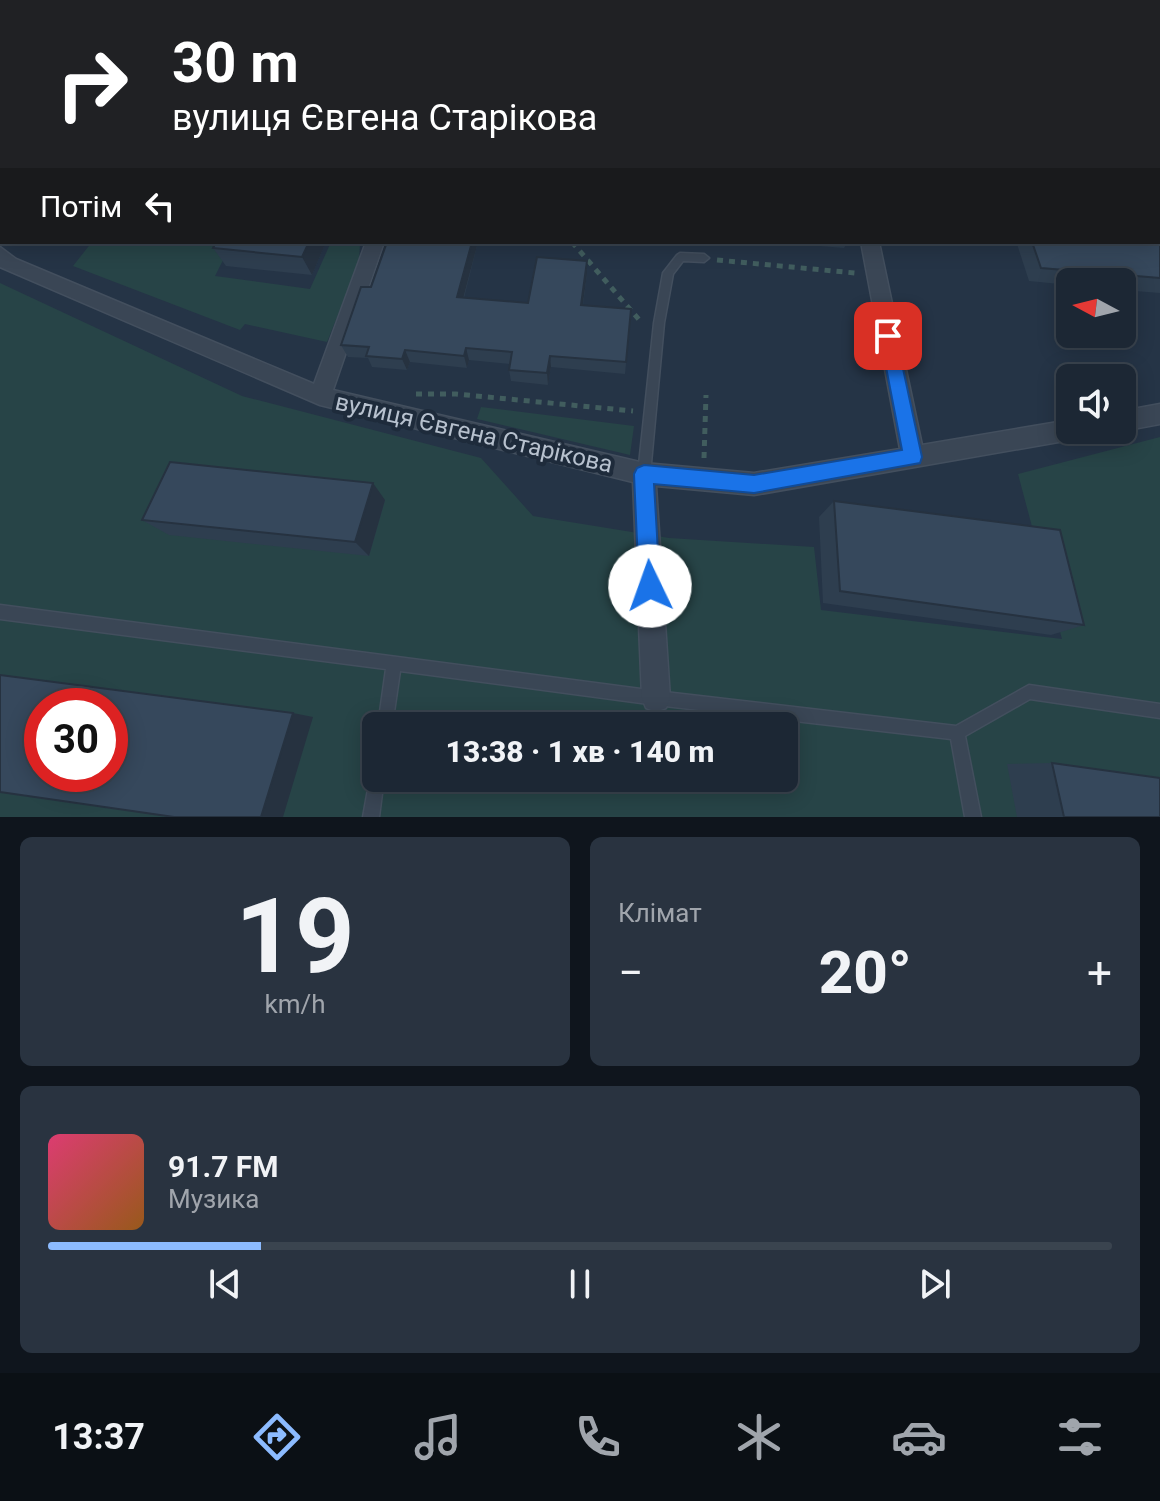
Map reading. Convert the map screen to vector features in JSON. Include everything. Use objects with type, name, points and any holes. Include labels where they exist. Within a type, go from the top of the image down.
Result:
[{"type":"street","points":[[320,396],[374,244]]},
{"type":"street","points":[[870,244],[913,457]]},
{"type":"street","name":"вулиця Євгена Старікова","points":[[0,254],[9,264],[320,396],[644,474],[754,484],[1056,432]]},
{"type":"street","points":[[1136,418],[1160,414]]},
{"type":"street","points":[[644,474],[656,698]]},
{"type":"lane","points":[[644,474],[657,341],[668,273],[680,257],[704,258]]},
{"type":"lane","points":[[0,612],[656,698],[957,733],[1029,692],[1160,711]]},
{"type":"lane","points":[[387,712],[394,664]]},
{"type":"lane","points":[[957,733],[973,817]]},
{"type":"lane","points":[[371,817],[375,792]]},
{"type":"path","points":[[574,244],[657,341]]},
{"type":"path","points":[[704,258],[876,275]]},
{"type":"path","points":[[411,394],[456,394],[650,413]]},
{"type":"path","points":[[704,479],[706,395]]},
{"type":"green space","points":[[90,244],[231,244],[215,276],[310,289],[330,244],[360,244],[359,263],[327,342],[245,324],[240,330],[73,266]]},
{"type":"green space","points":[[0,283],[242,396],[481,458],[533,516],[669,538],[814,547],[821,610],[1062,639],[1018,474],[1160,437],[1160,817],[0,817]]},
{"type":"green space","points":[[481,407],[634,426],[630,455],[477,419]]},
{"type":"building","points":[[215,244],[308,244],[302,257],[213,248]]},
{"type":"building","points":[[386,244],[471,244],[457,297],[528,303],[537,257],[587,261],[581,305],[631,309],[626,362],[550,356],[547,373],[509,370],[512,352],[466,348],[464,356],[405,350],[402,359],[366,356],[369,347],[341,345],[361,287],[371,287]]},
{"type":"building","points":[[1033,244],[1160,244],[1160,278],[1136,276],[1136,268],[1041,268]]},
{"type":"building","points":[[170,462],[373,483],[355,542],[142,520]]},
{"type":"building","points":[[834,501],[1060,530],[1084,625],[840,591]]},
{"type":"building","points":[[0,675],[100,688],[24,688],[24,792],[128,792],[128,692],[293,713],[261,817],[174,817],[0,792]]},
{"type":"building","points":[[1052,763],[1160,778],[1160,817],[1064,817]]},
{"type":"route","points":[[650,586],[644,474],[754,484],[913,457],[888,336]]}]
